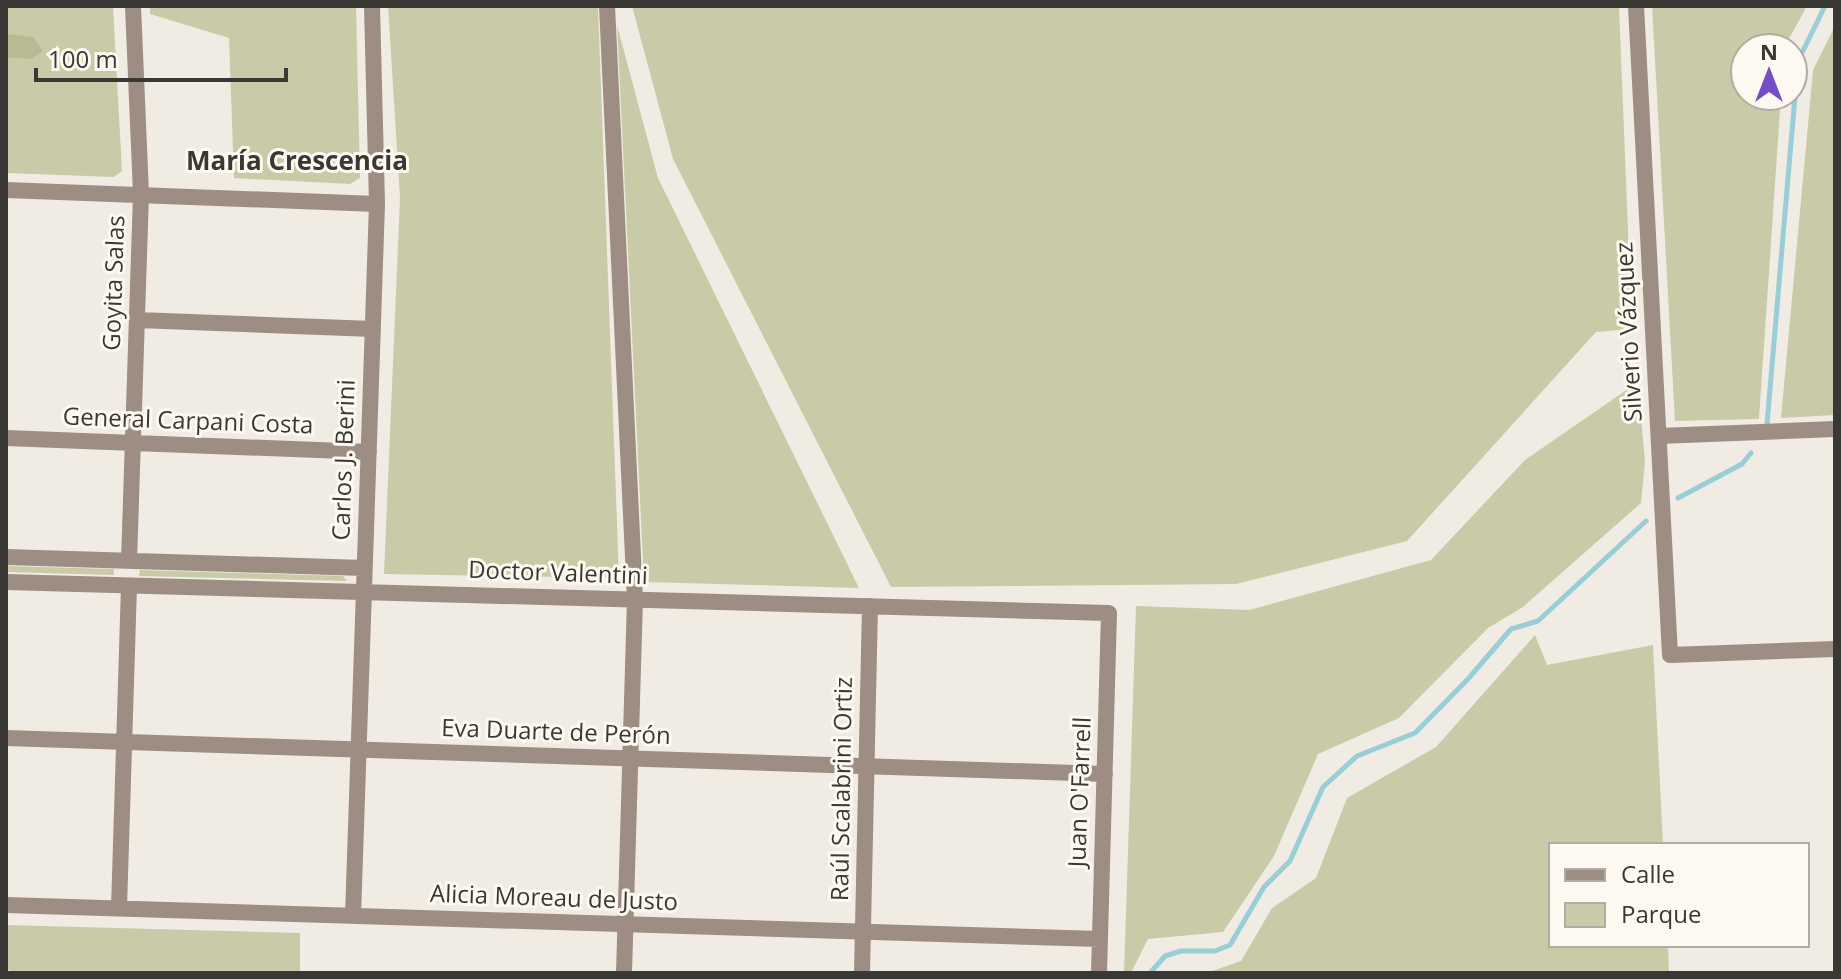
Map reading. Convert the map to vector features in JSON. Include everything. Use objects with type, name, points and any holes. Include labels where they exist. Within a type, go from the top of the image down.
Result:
[{"type":"street","name":"Goyita Salas","points":[[129,561],[141,194],[133,6]]},
{"type":"street","name":"Carlos J. Berini","points":[[353,916],[377,204],[372,6]]},
{"type":"street","points":[[607,6],[635,599],[624,973]]},
{"type":"street","name":"Silverio Vázquez","points":[[1636,6],[1670,655],[1835,649]]},
{"type":"street","points":[[6,190],[377,204]]},
{"type":"street","points":[[138,320],[373,329]]},
{"type":"street","points":[[1659,436],[1835,429]]},
{"type":"street","name":"General Carpani Costa","points":[[6,438],[369,452]]},
{"type":"street","points":[[6,557],[364,568]]},
{"type":"street","name":"Doctor Valentini","points":[[6,582],[1109,613]]},
{"type":"street","points":[[119,908],[129,586]]},
{"type":"street","name":"Raúl Scalabrini Ortiz","points":[[862,973],[870,606]]},
{"type":"street","name":"Juan O'Farrell","points":[[1099,973],[1109,613]]},
{"type":"street","name":"Eva Duarte de Perón","points":[[6,738],[1105,774]]},
{"type":"street","name":"Alicia Moreau de Justo","points":[[6,905],[1100,939]]},
{"type":"green space","points":[[6,6],[113,6],[122,171],[114,177],[6,173]]},
{"type":"green space","points":[[150,6],[356,6],[360,178],[350,184],[234,178],[229,38],[150,14]]},
{"type":"green space","points":[[388,6],[598,6],[619,578],[384,574],[400,198]]},
{"type":"green space","points":[[632,6],[1619,6],[1632,329],[1596,332],[1407,541],[1236,584],[891,587],[673,159]]},
{"type":"green space","points":[[1652,6],[1807,6],[1793,32],[1729,32],[1729,112],[1780,112],[1759,419],[1675,421]]},
{"type":"green space","points":[[617,25],[658,178],[859,588],[644,582]]},
{"type":"green space","points":[[1835,26],[1835,415],[1781,418],[1813,70]]},
{"type":"green space","points":[[6,34],[33,37],[43,51],[31,59],[6,57]]},
{"type":"green space","points":[[1638,382],[1645,462],[1641,503],[1523,607],[1488,628],[1399,718],[1318,754],[1274,856],[1223,932],[1148,939],[1131,973],[1124,973],[1136,606],[1249,610],[1431,560],[1525,460]]},
{"type":"green space","points":[[6,566],[114,569],[114,575],[6,572]]},
{"type":"green space","points":[[140,570],[343,576],[347,581],[139,576]]},
{"type":"green space","points":[[1535,635],[1547,665],[1653,645],[1663,843],[1549,843],[1549,947],[1668,947],[1669,973],[1206,973],[1241,961],[1272,908],[1316,878],[1347,798],[1436,747]]},
{"type":"green space","points":[[6,925],[300,933],[300,973],[16,973],[6,969]]},
{"type":"waterway","points":[[1767,424],[1798,61],[1825,6]]},
{"type":"waterway","points":[[1678,498],[1742,464],[1751,453]]},
{"type":"waterway","points":[[1150,973],[1165,956],[1181,951],[1215,951],[1230,945],[1264,887],[1290,861],[1323,787],[1357,756],[1415,733],[1511,629],[1538,621],[1646,521]]},
{"type":"district","name":"María Crescencia","points":[[297,161]]}]
